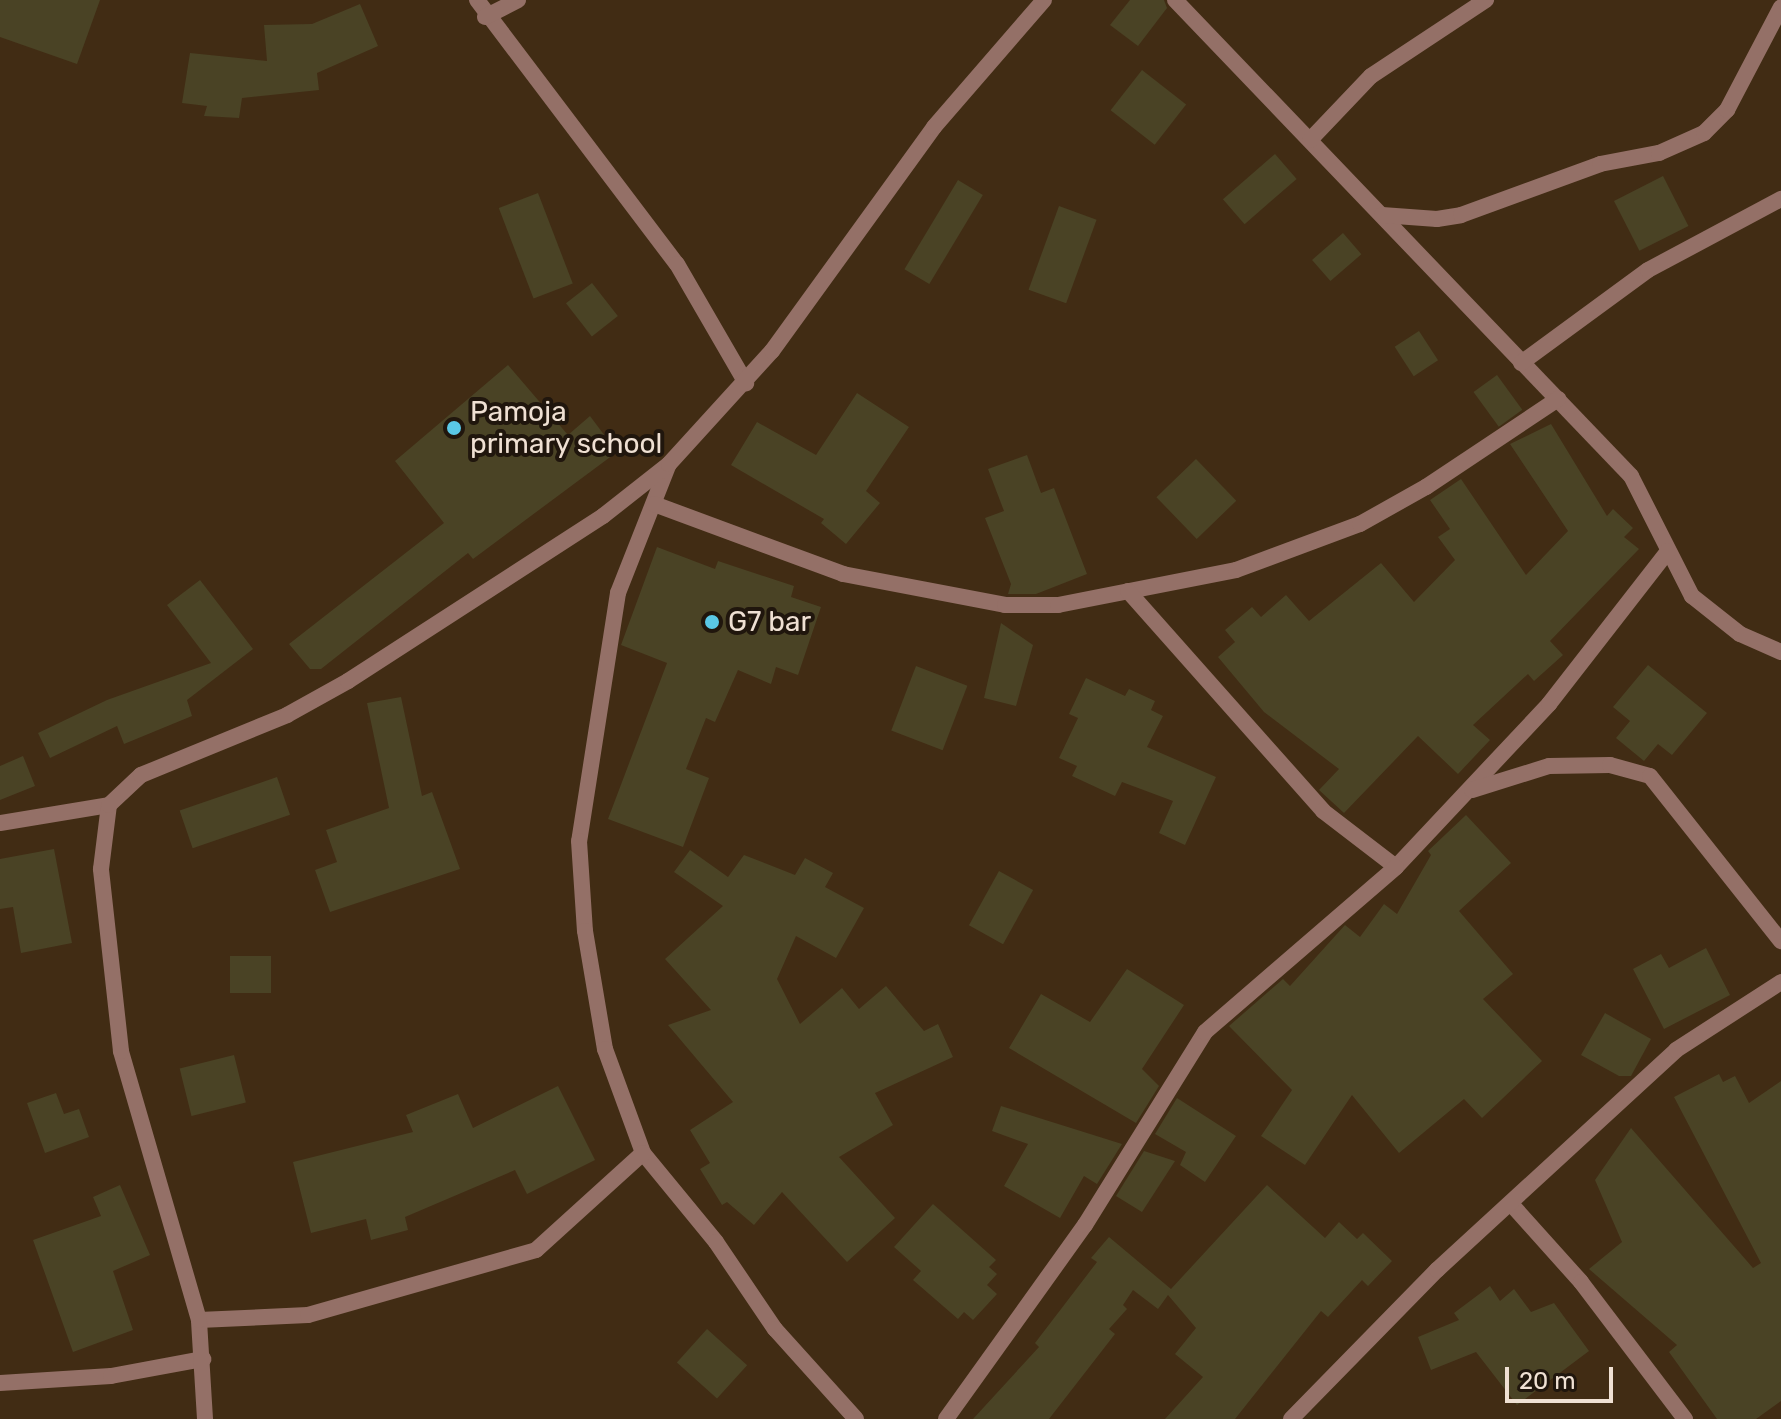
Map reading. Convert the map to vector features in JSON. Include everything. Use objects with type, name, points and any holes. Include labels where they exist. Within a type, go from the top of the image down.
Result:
[{"type":"street","points":[[477,0],[485,17],[677,264],[746,383]]},
{"type":"street","points":[[485,17],[518,0]]},
{"type":"street","points":[[0,823],[109,805],[141,775],[287,715],[348,681],[603,516],[669,464],[746,383],[934,127],[1044,0]]},
{"type":"street","points":[[1175,0],[1631,476],[1692,596],[1740,634],[1781,652]]},
{"type":"street","points":[[1310,140],[1371,76],[1486,0]]},
{"type":"street","points":[[1382,215],[1437,219],[1461,215],[1600,164],[1659,153],[1704,133],[1727,110],[1781,7]]},
{"type":"street","points":[[1521,363],[1648,270],[1781,199]]},
{"type":"street","points":[[654,504],[843,574],[915,590],[1027,606],[1236,570],[1360,524],[1558,399]]},
{"type":"street","points":[[669,464],[618,593],[579,841],[585,931],[605,1049],[643,1153],[716,1242],[775,1329],[856,1419]]},
{"type":"street","points":[[946,1419],[1085,1225],[1205,1032],[1396,867],[1549,704],[1668,551]]},
{"type":"street","points":[[1128,591],[1323,811],[1396,867]]},
{"type":"street","points":[[1469,791],[1549,766],[1610,765],[1650,776],[1781,941]]},
{"type":"street","points":[[109,805],[101,869],[121,1051],[199,1320],[205,1419]]},
{"type":"street","points":[[1291,1419],[1349,1354],[1676,1050],[1781,982]]},
{"type":"street","points":[[199,1320],[308,1315],[536,1250],[643,1153]]},
{"type":"street","points":[[1512,1205],[1581,1282],[1685,1419]]},
{"type":"street","points":[[0,1383],[111,1376],[203,1359]]},
{"type":"building","points":[[0,0],[100,0],[77,64],[0,37]]},
{"type":"building","points":[[1130,0],[1164,0],[1167,8],[1138,46],[1110,25]]},
{"type":"building","points":[[360,4],[378,46],[317,73],[319,90],[242,98],[239,118],[204,116],[207,106],[182,103],[190,53],[267,61],[264,25],[312,24]]},
{"type":"building","points":[[1142,70],[1186,104],[1155,145],[1111,110]]},
{"type":"building","points":[[1275,154],[1297,179],[1245,224],[1223,199]]},
{"type":"building","points":[[1663,176],[1688,226],[1639,251],[1614,201]]},
{"type":"building","points":[[958,180],[983,195],[929,284],[904,269]]},
{"type":"building","points":[[538,193],[573,284],[534,299],[499,208]]},
{"type":"building","points":[[1059,206],[1097,220],[1066,303],[1029,290]]},
{"type":"building","points":[[1343,233],[1361,254],[1330,281],[1312,260]]},
{"type":"building","points":[[592,283],[618,316],[592,336],[566,303]]},
{"type":"building","points":[[1419,331],[1438,360],[1414,376],[1395,347]]},
{"type":"building","points":[[508,365],[568,435],[590,416],[617,452],[473,559],[468,553],[321,669],[310,669],[289,644],[444,523],[395,461]]},
{"type":"building","points":[[1497,375],[1522,410],[1499,427],[1474,392]]},
{"type":"building","points":[[857,393],[909,427],[866,491],[880,503],[846,544],[821,523],[824,519],[731,465],[757,422],[816,455]]},
{"type":"building","points":[[1551,424],[1607,516],[1613,509],[1633,528],[1624,537],[1639,549],[1550,641],[1563,655],[1534,681],[1528,674],[1473,725],[1490,740],[1458,774],[1418,736],[1344,813],[1319,790],[1339,769],[1264,712],[1218,657],[1235,642],[1225,630],[1252,607],[1261,617],[1286,595],[1309,621],[1381,563],[1414,602],[1455,560],[1438,537],[1450,529],[1430,500],[1461,479],[1526,575],[1568,531],[1510,444]]},
{"type":"building","points":[[1027,455],[1041,493],[1054,488],[1087,574],[1036,594],[1008,594],[1011,584],[985,518],[1004,511],[988,469]]},
{"type":"building","points":[[1196,459],[1236,501],[1197,539],[1156,497]]},
{"type":"building","points":[[657,547],[715,569],[718,561],[794,586],[791,597],[821,607],[798,675],[776,667],[771,684],[738,670],[715,722],[706,718],[686,769],[709,778],[683,847],[608,819],[667,663],[621,645]]},
{"type":"building","points":[[200,580],[253,649],[187,700],[192,716],[124,744],[117,726],[50,758],[38,733],[107,700],[211,663],[167,605]]},
{"type":"building","points":[[1001,623],[1033,645],[1016,706],[984,698]]},
{"type":"building","points":[[1648,665],[1707,713],[1672,755],[1658,744],[1644,761],[1616,738],[1630,721],[1613,707]]},
{"type":"building","points":[[916,666],[967,686],[943,750],[891,730]]},
{"type":"building","points":[[1086,678],[1125,696],[1129,689],[1155,701],[1151,710],[1163,716],[1147,747],[1216,777],[1185,845],[1159,833],[1173,801],[1122,782],[1115,796],[1072,776],[1077,766],[1059,758],[1078,718],[1069,714]]},
{"type":"building","points":[[401,697],[422,796],[432,792],[460,869],[330,912],[315,870],[337,862],[326,830],[389,808],[367,703]]},
{"type":"building","points":[[23,756],[35,786],[0,800],[0,766]]},
{"type":"building","points":[[277,777],[290,815],[193,848],[180,811]]},
{"type":"building","points":[[1466,815],[1511,863],[1459,911],[1513,974],[1483,999],[1542,1061],[1482,1118],[1464,1099],[1399,1153],[1352,1095],[1305,1165],[1261,1136],[1292,1090],[1229,1026],[1283,979],[1290,986],[1345,925],[1360,937],[1384,904],[1397,914],[1431,855],[1428,851]]},
{"type":"building","points":[[54,849],[72,943],[21,953],[13,907],[0,909],[0,859]]},
{"type":"building","points":[[690,850],[728,877],[744,855],[795,875],[805,858],[833,873],[825,887],[864,908],[836,958],[796,936],[777,979],[800,1024],[842,988],[859,1009],[886,986],[924,1031],[938,1024],[953,1057],[875,1093],[893,1125],[839,1157],[895,1218],[847,1262],[782,1192],[754,1225],[727,1202],[722,1205],[700,1169],[710,1163],[690,1130],[733,1102],[668,1025],[711,1010],[665,959],[723,906],[674,872]]},
{"type":"building","points":[[999,871],[1033,890],[1003,944],[969,925]]},
{"type":"building","points":[[1706,948],[1730,995],[1664,1029],[1633,969],[1661,954],[1669,968]]},
{"type":"building","points":[[230,956],[271,956],[271,993],[230,993]]},
{"type":"building","points":[[1127,969],[1184,1005],[1142,1069],[1159,1086],[1136,1123],[1009,1048],[1041,994],[1090,1022]]},
{"type":"building","points":[[1605,1013],[1651,1039],[1631,1076],[1619,1076],[1581,1055]]},
{"type":"building","points":[[234,1055],[246,1103],[192,1116],[180,1069]]},
{"type":"building","points":[[1719,1074],[1723,1082],[1735,1076],[1749,1103],[1781,1081],[1781,1401],[1756,1419],[1717,1419],[1669,1352],[1677,1345],[1589,1269],[1622,1242],[1595,1180],[1631,1128],[1753,1268],[1761,1263],[1674,1097]]},
{"type":"building","points":[[558,1086],[595,1160],[527,1194],[515,1170],[405,1217],[408,1230],[371,1240],[366,1219],[311,1233],[293,1162],[413,1132],[406,1115],[458,1094],[473,1128]]},
{"type":"building","points":[[56,1093],[64,1114],[79,1109],[89,1137],[45,1153],[27,1103]]},
{"type":"building","points":[[1177,1098],[1236,1136],[1205,1182],[1180,1165],[1186,1152],[1155,1134]]},
{"type":"building","points":[[1001,1106],[1122,1144],[1097,1184],[1084,1176],[1060,1218],[1004,1186],[1028,1144],[992,1131]]},
{"type":"building","points":[[1144,1151],[1175,1161],[1142,1212],[1116,1196]]},
{"type":"building","points":[[120,1185],[150,1255],[113,1271],[133,1330],[73,1352],[33,1240],[101,1216],[93,1197]]},
{"type":"building","points":[[1267,1185],[1325,1238],[1339,1222],[1357,1239],[1363,1233],[1392,1261],[1368,1286],[1362,1280],[1328,1317],[1321,1311],[1235,1419],[1165,1419],[1203,1377],[1175,1354],[1196,1328],[1168,1295],[1158,1309],[1133,1290],[1123,1305],[1127,1309],[1109,1329],[1115,1334],[1049,1419],[973,1419],[1039,1347],[1035,1343],[1097,1262],[1091,1258],[1109,1237],[1171,1289]]},
{"type":"building","points":[[933,1204],[996,1260],[989,1267],[997,1274],[987,1285],[997,1294],[973,1320],[964,1312],[958,1319],[913,1280],[921,1271],[894,1247]]},
{"type":"building","points":[[1490,1286],[1500,1301],[1514,1289],[1531,1312],[1554,1303],[1589,1351],[1517,1405],[1476,1352],[1431,1370],[1418,1337],[1459,1320],[1454,1313]]},
{"type":"building","points":[[707,1329],[747,1365],[717,1399],[677,1362]]},
{"type":"place","name":"Pamoja primary school","points":[[454,428]]},
{"type":"place","name":"G7 bar","points":[[712,622]]}]
